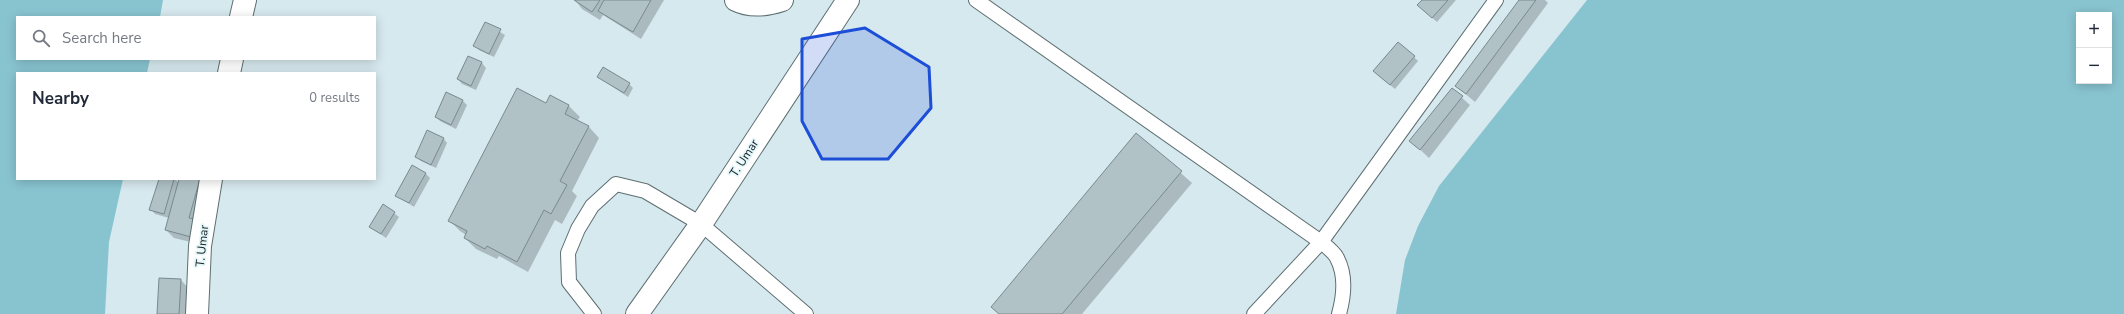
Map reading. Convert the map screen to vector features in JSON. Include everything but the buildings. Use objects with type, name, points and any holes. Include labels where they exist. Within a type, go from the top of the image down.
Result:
[{"type":"street","points":[[241,16],[245,0]]},
{"type":"street","points":[[736,0],[744,4],[769,5],[782,0]]},
{"type":"street","name":"T. Umar","points":[[637,314],[701,224],[848,0]]},
{"type":"street","points":[[229,72],[232,60]]},
{"type":"street","name":"T. Umar","points":[[197,314],[200,246],[212,180]]},
{"type":"lane","points":[[976,0],[1321,242],[1336,256],[1343,276],[1343,299],[1339,314]]},
{"type":"lane","points":[[1254,314],[1321,242],[1496,0]]},
{"type":"lane","points":[[594,314],[569,282],[568,253],[578,228],[592,206],[616,184],[646,191],[701,224],[806,314]]},
{"type":"highlighted area","points":[[865,28],[929,67],[931,108],[888,159],[822,159],[802,121],[802,39]]},
{"type":"water","points":[[0,0],[163,0],[160,16],[16,16],[16,60],[150,60],[147,72],[16,72],[16,180],[123,180],[109,242],[105,314],[0,314]]},
{"type":"water","points":[[1587,0],[2124,0],[2124,314],[1396,314],[1405,260],[1418,226],[1439,186]]}]
